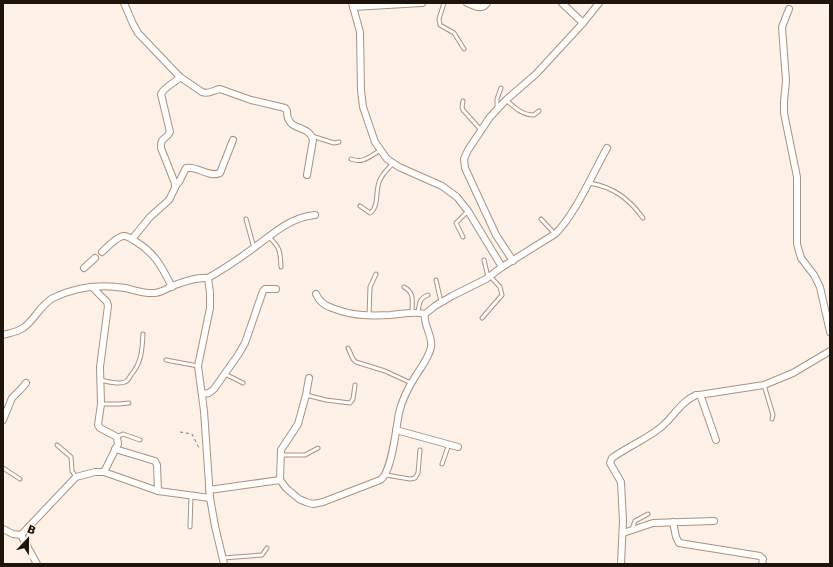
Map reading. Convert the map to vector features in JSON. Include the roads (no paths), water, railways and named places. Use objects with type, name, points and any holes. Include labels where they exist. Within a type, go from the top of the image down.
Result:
[{"type":"street","points":[[124,3],[132,24],[138,32],[180,77],[206,94],[220,89],[251,100],[285,108],[289,122],[312,136],[313,140],[307,175]]},
{"type":"street","points":[[422,3],[353,5],[360,32],[361,90],[363,107],[375,142],[387,159],[400,167],[442,186],[457,197],[508,264]]},
{"type":"street","points":[[467,3],[481,8],[487,3]]},
{"type":"street","points":[[562,3],[583,23]]},
{"type":"street","points":[[508,264],[465,168],[464,159],[468,150],[497,108],[536,74],[583,23],[599,3]]},
{"type":"street","points":[[789,9],[782,27],[786,81],[784,113],[797,178],[797,244],[801,258],[814,275],[820,287],[830,332]]},
{"type":"street","points":[[177,183],[160,143],[170,132],[161,94],[164,89],[180,77]]},
{"type":"street","points":[[132,239],[150,217],[170,200],[177,183],[186,168],[192,168],[212,175],[220,173],[234,140]]},
{"type":"street","points":[[316,294],[318,300],[343,312],[369,316],[415,313],[425,314],[441,302],[489,277],[555,234],[568,217],[607,148]]},
{"type":"street","points":[[3,335],[17,332],[25,327],[42,305],[53,298],[68,292],[92,286],[119,287],[150,293],[162,291],[202,277],[208,278],[254,248],[291,221],[306,216],[315,215]]},
{"type":"street","points":[[102,252],[121,236],[126,236],[151,252],[172,287]]},
{"type":"street","points":[[84,268],[96,258]]},
{"type":"street","points":[[208,278],[210,308],[198,366],[202,394],[210,498],[224,561]]},
{"type":"street","points":[[92,286],[107,302],[108,306],[100,367],[101,404],[99,427],[117,437],[118,444],[104,472]]},
{"type":"street","points":[[202,394],[212,392],[238,355],[245,343],[263,291],[265,289],[276,289]]},
{"type":"street","points":[[309,378],[298,424],[282,446],[280,480],[286,488],[299,498],[313,504],[323,502],[380,480],[386,475],[390,465],[403,400],[411,383],[423,365],[431,347],[431,339],[425,314]]},
{"type":"street","points":[[621,564],[623,533],[621,482],[611,460],[616,455],[646,438],[661,427],[686,401],[699,395],[764,385],[793,373],[830,351]]},
{"type":"street","points":[[3,420],[12,398],[26,383]]},
{"type":"street","points":[[699,395],[716,440]]},
{"type":"street","points":[[396,430],[458,447]]},
{"type":"street","points":[[115,449],[155,461],[157,465],[158,491]]},
{"type":"street","points":[[21,535],[76,477],[95,472],[104,472],[158,491],[210,498]]},
{"type":"street","points":[[209,490],[280,480]]},
{"type":"street","points":[[623,533],[654,523],[714,521]]},
{"type":"street","points":[[673,522],[676,537],[679,543],[760,556],[763,559],[762,564]]},
{"type":"street","points":[[3,529],[13,534],[21,535]]},
{"type":"street","points":[[21,535],[37,564]]},
{"type":"lane","points":[[444,3],[439,19],[440,25],[454,33],[464,49]]},
{"type":"lane","points":[[497,108],[497,99],[501,88]]},
{"type":"lane","points":[[506,100],[523,113],[534,114],[539,111]]},
{"type":"lane","points":[[463,101],[463,110],[481,130]]},
{"type":"lane","points":[[312,136],[334,143],[340,142]]},
{"type":"lane","points":[[351,159],[357,162],[362,161],[381,150]]},
{"type":"lane","points":[[360,206],[370,213],[373,211],[379,181],[393,163]]},
{"type":"lane","points":[[588,183],[602,186],[628,199],[643,218]]},
{"type":"lane","points":[[464,237],[456,223],[468,211]]},
{"type":"lane","points":[[246,219],[254,248]]},
{"type":"lane","points":[[541,219],[555,234]]},
{"type":"lane","points":[[269,237],[279,247],[281,268]]},
{"type":"lane","points":[[482,318],[502,294],[502,290],[489,277],[484,260]]},
{"type":"lane","points":[[369,316],[370,287],[376,274]]},
{"type":"lane","points":[[436,280],[441,302]]},
{"type":"lane","points":[[404,287],[410,290],[412,294],[415,313]]},
{"type":"lane","points":[[415,313],[420,300],[424,296],[428,295]]},
{"type":"lane","points":[[100,380],[121,383],[126,382],[139,364],[142,352],[143,334]]},
{"type":"lane","points":[[348,348],[356,362],[385,371],[411,383]]},
{"type":"lane","points":[[166,360],[198,366]]},
{"type":"lane","points":[[226,374],[243,383]]},
{"type":"lane","points":[[306,395],[326,400],[350,403],[353,399],[355,385]]},
{"type":"lane","points":[[764,385],[773,415],[772,419]]},
{"type":"lane","points":[[101,404],[129,403]]},
{"type":"lane","points":[[117,437],[123,434],[140,440]]},
{"type":"lane","points":[[442,464],[449,444]]},
{"type":"lane","points":[[57,445],[71,457],[72,471],[76,477]]},
{"type":"lane","points":[[281,455],[306,455],[318,448]]},
{"type":"lane","points":[[386,475],[410,479],[415,478],[418,474],[420,450]]},
{"type":"lane","points":[[3,468],[20,479]]},
{"type":"lane","points":[[190,527],[191,496]]},
{"type":"lane","points":[[632,529],[635,521],[648,514]]},
{"type":"lane","points":[[224,561],[262,555],[267,548]]}]
